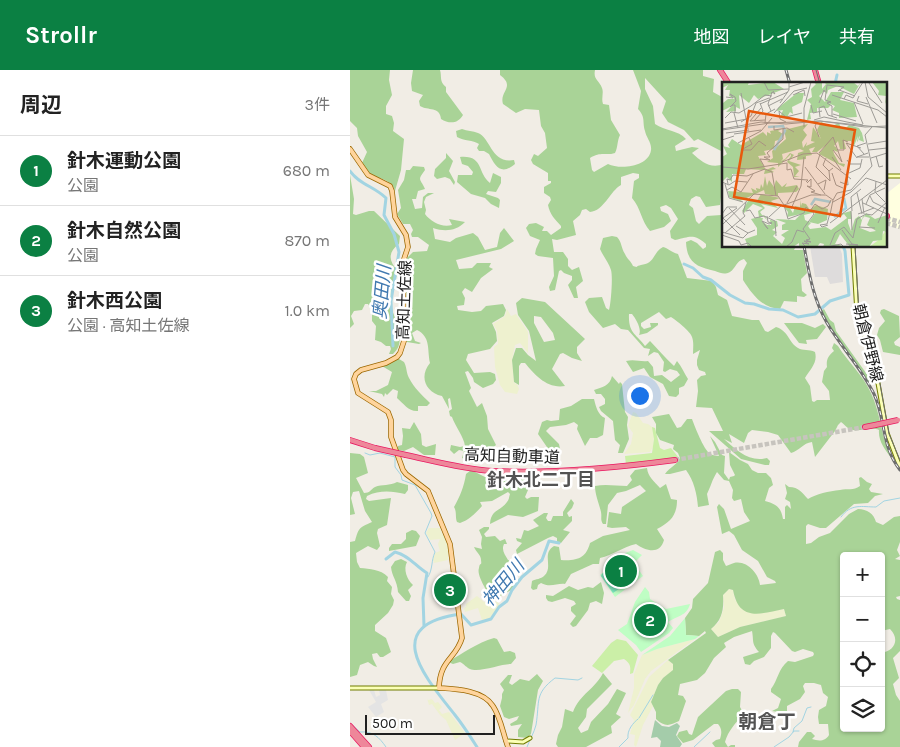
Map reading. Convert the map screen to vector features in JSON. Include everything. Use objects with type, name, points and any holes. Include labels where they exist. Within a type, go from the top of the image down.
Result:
[{"type":"highway","points":[[720,70],[728,82]]},
{"type":"highway","points":[[865,427],[899,420]]},
{"type":"highway","name":"高知自動車道","points":[[350,440],[406,455],[492,471],[602,469],[675,460]]},
{"type":"highway","points":[[350,726],[369,747]]},
{"type":"highway","points":[[350,731],[364,747]]},
{"type":"main road","name":"高知土佐線","points":[[350,149],[368,175],[390,186],[395,217],[408,242],[403,262],[404,341],[400,353],[386,363],[361,370],[356,374],[354,380],[355,386],[362,396],[388,412],[391,420],[391,437],[403,470],[424,487],[430,495],[450,544],[461,632],[460,643],[442,669],[435,688]]},
{"type":"main road","name":"朝倉伊野線","points":[[853,248],[857,314],[874,361],[887,433],[900,467]]},
{"type":"main road","points":[[350,688],[466,690],[490,702],[496,711],[508,747]]},
{"type":"main road","points":[[506,741],[523,742],[530,738]]},
{"type":"shaded area","points":[[900,183],[900,229],[888,225],[890,215],[888,214],[888,192]]},
{"type":"shaded area","points":[[810,248],[840,248],[842,254],[843,282],[830,284],[827,277],[815,277]]},
{"type":"shaded area","points":[[507,309],[511,316],[516,314],[528,332],[528,353],[520,343],[515,345],[512,360],[514,383],[517,384],[519,389],[517,394],[505,392],[500,385],[495,367],[494,347],[498,344],[497,331],[493,324],[505,316]]},
{"type":"shaded area","points":[[633,412],[636,413],[643,423],[652,427],[654,436],[653,447],[650,452],[624,454],[631,444],[633,433],[628,426]]},
{"type":"shaded area","points":[[429,528],[440,528],[445,536],[449,550],[448,560],[434,563],[435,553],[440,551],[438,544],[440,539],[430,540],[426,533]]},
{"type":"shaded area","points":[[729,589],[733,590],[735,600],[761,613],[784,609],[786,616],[740,627],[718,637],[711,629],[719,622],[724,608],[723,595]]},
{"type":"shaded area","points":[[477,596],[484,602],[498,602],[500,605],[489,619],[482,620],[478,608],[465,612],[466,604]]},
{"type":"shaded area","points":[[695,639],[651,671],[628,713],[634,688],[634,674],[642,655]]},
{"type":"shaded area","points":[[668,660],[673,664],[674,670],[663,678],[658,685],[651,702],[653,706],[643,725],[636,747],[634,745],[635,735],[630,734],[634,720],[630,715],[649,677]]},
{"type":"shaded area","points":[[369,690],[374,690],[376,697],[380,695],[379,690],[386,690],[388,700],[381,704],[384,712],[376,717],[368,707],[376,702]]},
{"type":"shaded area","points":[[427,698],[428,700],[432,699],[435,703],[438,702],[442,707],[439,710],[442,714],[449,712],[465,733],[455,740],[446,720],[432,704],[429,705]]},
{"type":"shaded area","points":[[655,720],[662,726],[669,727],[677,723],[680,726],[676,735],[682,744],[680,747],[660,747],[661,741],[657,737],[651,738]]},
{"type":"green space","points":[[350,70],[390,70],[389,80],[392,95],[386,106],[386,114],[392,116],[394,123],[393,131],[404,139],[401,170],[395,191],[388,181],[369,173],[362,163],[367,152],[358,136],[357,128],[350,121]]},
{"type":"green space","points":[[413,70],[440,70],[446,92],[463,115],[459,120],[447,122],[441,119],[436,110],[420,106],[419,101],[423,95],[412,91]]},
{"type":"green space","points":[[500,70],[595,70],[596,78],[603,90],[603,104],[609,105],[611,120],[620,135],[615,153],[597,155],[590,158],[594,172],[608,164],[619,167],[633,166],[649,156],[651,145],[644,128],[643,117],[638,109],[641,91],[633,70],[703,70],[703,76],[714,79],[713,92],[722,97],[722,159],[721,151],[698,139],[694,141],[684,130],[668,122],[662,113],[666,101],[645,78],[645,89],[653,106],[655,124],[686,139],[675,146],[676,151],[692,147],[699,148],[692,153],[703,162],[714,166],[722,164],[722,196],[720,205],[706,207],[700,197],[696,196],[691,199],[689,205],[693,208],[696,221],[699,224],[707,216],[722,213],[722,248],[795,248],[794,250],[803,250],[807,273],[801,279],[802,291],[807,295],[804,297],[797,296],[797,302],[784,301],[780,309],[774,308],[758,299],[743,280],[743,271],[747,263],[744,259],[739,261],[730,272],[724,274],[698,266],[688,255],[686,242],[691,240],[703,249],[706,247],[706,244],[694,237],[675,240],[671,238],[670,231],[678,219],[671,208],[666,205],[660,207],[661,211],[668,214],[671,221],[664,227],[650,231],[632,198],[634,181],[639,178],[639,174],[633,173],[621,177],[621,185],[595,211],[582,210],[580,215],[573,221],[576,235],[557,240],[552,239],[554,252],[563,252],[568,259],[568,266],[572,270],[579,267],[583,281],[576,287],[578,298],[574,298],[568,285],[572,280],[572,276],[561,270],[559,271],[555,290],[550,291],[549,287],[554,276],[553,258],[535,254],[540,240],[530,236],[526,228],[529,224],[536,223],[544,227],[542,231],[547,231],[551,235],[561,228],[549,208],[550,197],[544,193],[544,187],[551,183],[551,181],[548,181],[548,173],[533,164],[531,160],[534,154],[538,156],[547,148],[545,133],[541,126],[539,110],[525,109],[516,113],[503,104],[502,100],[507,83],[500,75]]},
{"type":"green space","points":[[462,129],[476,132],[486,140],[496,155],[506,160],[514,160],[515,164],[506,169],[499,168],[489,154],[479,151],[477,148],[479,144],[457,137],[456,131]]},
{"type":"green space","points":[[446,153],[453,161],[449,171],[455,182],[454,185],[450,179],[445,177],[437,179],[434,176],[435,169],[446,158]]},
{"type":"green space","points":[[460,157],[468,157],[477,162],[490,183],[493,173],[501,177],[501,183],[496,192],[488,191],[486,194],[500,200],[499,208],[485,198],[471,194],[457,182],[458,175],[472,175],[473,172],[468,166],[462,164]]},
{"type":"green space","points":[[413,166],[424,167],[425,170],[420,180],[425,189],[418,191],[416,199],[412,199],[415,209],[422,208],[423,197],[428,193],[434,193],[426,197],[424,202],[427,217],[437,224],[444,226],[452,225],[449,219],[465,222],[450,230],[433,228],[435,239],[450,242],[456,238],[473,233],[478,237],[485,250],[497,247],[500,233],[504,228],[514,241],[501,249],[456,260],[459,269],[472,268],[477,263],[491,263],[489,267],[493,269],[481,278],[472,292],[465,288],[462,292],[465,298],[464,305],[457,306],[458,310],[481,311],[486,306],[503,304],[506,310],[504,316],[492,323],[497,341],[490,349],[468,354],[466,360],[474,373],[490,372],[495,374],[496,380],[493,384],[483,388],[474,382],[468,371],[465,372],[471,388],[469,391],[477,407],[482,403],[487,416],[488,429],[496,445],[485,455],[473,462],[462,458],[464,451],[459,450],[454,454],[450,450],[451,445],[465,446],[450,416],[449,411],[452,409],[450,398],[448,399],[449,409],[442,396],[431,391],[424,378],[430,363],[425,336],[417,330],[412,333],[415,341],[421,343],[407,342],[404,318],[407,258],[413,252],[427,251],[429,245],[418,237],[412,237],[413,230],[410,224],[403,224],[397,214],[401,208],[398,190],[404,180],[406,170],[410,170]]},
{"type":"green space","points":[[350,175],[354,199],[353,214],[374,211],[400,236],[399,244],[391,253],[392,264],[398,271],[392,293],[392,310],[400,330],[398,332],[399,344],[393,354],[389,354],[390,346],[375,340],[376,326],[372,321],[372,310],[368,304],[365,304],[362,310],[354,311],[351,316],[354,324],[350,328]]},
{"type":"green space","points":[[612,236],[619,239],[626,256],[633,266],[636,267],[652,260],[663,247],[678,254],[687,278],[712,281],[718,295],[727,300],[732,316],[759,320],[765,331],[768,332],[776,327],[784,331],[798,348],[815,352],[814,363],[805,378],[810,386],[812,401],[814,402],[817,400],[830,400],[829,391],[822,382],[828,358],[834,351],[832,348],[834,343],[838,346],[864,380],[871,393],[885,443],[892,459],[881,442],[879,430],[852,430],[841,422],[815,457],[812,442],[791,453],[778,435],[752,430],[748,433],[744,443],[729,434],[732,443],[724,439],[738,451],[755,459],[767,458],[770,461],[769,465],[765,465],[741,459],[709,431],[723,431],[712,408],[696,407],[697,380],[701,376],[706,375],[705,372],[699,370],[697,365],[700,350],[693,354],[693,339],[680,323],[671,317],[666,319],[659,312],[641,323],[644,329],[651,327],[650,323],[658,323],[658,325],[647,333],[639,335],[640,330],[637,321],[632,314],[629,314],[632,330],[645,346],[650,341],[674,366],[677,361],[688,379],[684,386],[679,388],[679,394],[676,397],[669,396],[663,384],[650,377],[644,368],[633,372],[626,361],[648,361],[653,367],[654,376],[662,375],[671,382],[680,375],[677,371],[670,369],[665,372],[663,371],[664,362],[658,353],[654,352],[648,356],[650,349],[644,348],[628,330],[621,329],[615,324],[603,328],[589,312],[585,302],[589,298],[602,297],[606,308],[609,310],[612,273],[600,249],[603,238]]},
{"type":"green space","points":[[522,298],[545,302],[585,339],[577,347],[577,353],[582,361],[563,353],[560,354],[552,369],[565,386],[547,383],[537,376],[525,363],[521,363],[519,366],[519,385],[514,382],[512,360],[516,348],[522,348],[536,361],[529,331],[518,315],[516,303]],"holes":[[[534,316],[541,317],[553,333],[555,340],[544,342],[534,323]]]},
{"type":"green space","points":[[824,309],[830,320],[834,323],[836,331],[871,380],[869,382],[835,334],[821,311]]},
{"type":"green space","points":[[884,309],[899,316],[900,337],[894,342],[895,345],[900,347],[900,355],[883,352],[877,335],[879,328],[885,321],[880,313]]},
{"type":"green space","points":[[784,323],[802,323],[815,328],[823,324],[826,327],[817,339],[806,340],[807,344],[799,343]]},
{"type":"green space","points":[[399,359],[404,362],[413,385],[430,403],[427,406],[418,406],[418,411],[409,409],[397,398],[398,391],[393,389],[387,395],[385,393],[384,397],[382,394],[369,391],[376,391],[388,385],[392,372],[382,366],[384,361]]},
{"type":"green space","points":[[612,376],[619,384],[620,382],[622,384],[625,412],[628,417],[629,439],[623,453],[618,453],[620,445],[615,440],[613,421],[599,407],[605,404],[605,399],[601,394],[596,394],[594,390],[608,384]]},
{"type":"green space","points":[[582,399],[594,399],[599,413],[605,418],[603,435],[597,438],[590,438],[585,446],[577,429],[578,425],[574,422],[550,427],[546,431],[559,444],[560,449],[554,457],[549,456],[549,450],[538,434],[542,422],[559,420],[560,409],[571,406]]},
{"type":"green space","points":[[669,414],[677,428],[681,427],[687,419],[692,419],[707,451],[719,456],[710,436],[722,455],[725,456],[724,473],[729,480],[730,477],[735,475],[730,465],[729,452],[748,464],[752,470],[758,473],[766,473],[771,478],[773,485],[769,488],[765,501],[777,507],[783,519],[785,519],[785,507],[787,505],[791,509],[790,502],[785,499],[787,493],[785,484],[798,489],[808,499],[827,492],[857,488],[860,486],[859,478],[861,477],[872,484],[869,489],[871,492],[883,494],[875,496],[868,503],[854,504],[826,528],[808,524],[806,526],[806,544],[830,533],[849,514],[858,509],[870,512],[876,522],[883,525],[894,517],[900,516],[900,542],[897,550],[900,556],[895,559],[900,560],[900,596],[896,597],[900,600],[900,651],[893,658],[899,678],[893,684],[900,701],[900,747],[798,747],[799,742],[807,732],[811,732],[815,736],[812,739],[817,740],[823,740],[829,735],[828,724],[819,724],[818,717],[819,710],[826,706],[828,697],[823,693],[821,685],[805,683],[803,686],[805,692],[800,699],[787,706],[787,713],[792,716],[784,719],[778,712],[772,711],[778,708],[781,699],[771,692],[771,689],[782,667],[788,661],[795,662],[814,654],[803,649],[795,652],[792,651],[773,632],[771,648],[764,657],[750,665],[745,664],[743,657],[759,652],[754,644],[752,631],[734,637],[724,643],[726,647],[714,658],[705,673],[697,680],[680,684],[678,695],[683,696],[686,701],[679,721],[667,725],[656,719],[656,712],[651,702],[658,685],[673,670],[673,664],[668,660],[706,633],[705,631],[699,636],[686,635],[685,618],[692,608],[693,599],[708,583],[715,552],[720,550],[723,553],[723,560],[726,566],[739,563],[748,566],[755,572],[760,585],[776,583],[767,577],[758,561],[742,550],[734,535],[729,531],[722,534],[717,507],[719,504],[724,509],[731,529],[750,521],[744,512],[741,499],[734,501],[732,498],[733,490],[729,481],[724,480],[717,472],[707,494],[709,505],[698,507],[695,488],[686,470],[665,474],[680,458],[673,449],[674,445],[660,440],[656,433],[656,424],[652,417]],"holes":[[[729,589],[733,590],[736,600],[745,611],[759,614],[784,609],[786,616],[740,627],[718,637],[711,629],[715,626],[723,610],[723,595]]]},
{"type":"green space","points":[[414,422],[421,434],[422,445],[426,447],[436,444],[435,455],[424,455],[413,447],[404,451],[398,450],[398,446],[402,445],[402,428],[410,429]]},
{"type":"green space","points":[[652,427],[655,428],[660,448],[664,450],[671,448],[679,458],[626,465],[625,456],[652,453],[654,439]]},
{"type":"green space","points":[[350,453],[360,454],[364,457],[368,473],[356,478],[364,493],[378,486],[397,482],[408,485],[408,490],[405,494],[376,493],[367,496],[366,499],[369,501],[391,498],[387,525],[378,529],[377,533],[380,546],[377,550],[368,546],[356,553],[360,568],[382,572],[388,577],[387,581],[392,587],[393,605],[388,613],[375,625],[375,631],[386,638],[391,652],[383,657],[380,657],[377,653],[372,654],[377,667],[368,662],[360,665],[357,675],[350,677],[350,542],[355,541],[360,528],[372,522],[365,511],[359,491],[353,492],[351,498],[355,514],[350,515]]},
{"type":"green space","points":[[647,468],[650,476],[660,488],[666,484],[671,499],[677,500],[676,510],[672,518],[657,529],[664,540],[662,545],[656,550],[648,550],[636,544],[631,545],[600,558],[599,564],[593,564],[571,574],[565,584],[547,585],[541,583],[537,589],[533,590],[531,588],[532,581],[543,577],[547,572],[548,553],[554,546],[559,547],[561,560],[577,559],[584,555],[590,543],[603,536],[630,530],[626,527],[607,527],[609,512],[621,514],[622,507],[646,491],[640,485],[617,493],[608,505],[606,524],[603,524],[595,486],[627,486],[632,480],[630,476],[635,470]]},
{"type":"green space","points":[[471,470],[485,477],[494,478],[508,473],[521,474],[529,479],[525,497],[527,499],[539,497],[538,511],[523,517],[508,515],[490,524],[494,513],[508,500],[510,494],[508,492],[492,501],[480,502],[482,506],[472,516],[460,523],[457,522],[454,507],[466,474]]},
{"type":"green space","points":[[571,499],[574,503],[567,513],[569,517],[572,516],[572,521],[563,530],[570,532],[561,543],[557,542],[557,538],[553,536],[517,554],[516,550],[522,543],[517,541],[516,538],[521,539],[524,530],[528,531],[539,526],[533,520],[544,513],[548,513],[546,518],[548,521],[551,521],[553,516],[563,516],[563,512]]},
{"type":"green space","points":[[489,527],[484,534],[486,537],[495,536],[500,541],[505,539],[507,544],[504,544],[504,552],[508,560],[515,562],[516,576],[513,586],[511,590],[499,596],[488,593],[479,575],[481,558],[474,547],[482,549],[482,537],[479,530]]},
{"type":"green space","points":[[412,530],[416,531],[420,536],[416,546],[389,551],[392,544],[401,544],[406,539],[406,533]]},
{"type":"green space","points":[[633,550],[642,555],[634,563],[643,576],[615,597],[600,575],[625,553]]},
{"type":"green space","points":[[401,559],[407,562],[406,574],[413,585],[408,590],[411,596],[409,601],[406,601],[398,592],[391,567],[395,561]]},
{"type":"green space","points":[[617,561],[630,578],[629,582],[613,593],[601,576]]},
{"type":"green space","points":[[601,582],[604,593],[602,604],[596,601],[590,603],[588,610],[576,626],[573,627],[570,624],[576,616],[571,611],[571,607],[576,604],[574,601],[565,598],[552,602],[546,598],[546,595],[553,596],[569,586],[578,590],[588,587],[593,588]]},
{"type":"green space","points":[[645,587],[649,592],[650,599],[666,609],[690,604],[687,611],[668,622],[673,628],[669,633],[641,652],[636,645],[618,630],[627,624],[635,602]]},
{"type":"green space","points":[[685,618],[686,635],[699,636],[695,639],[642,655],[670,636]]},
{"type":"green space","points":[[494,638],[497,639],[504,652],[510,651],[515,653],[516,658],[511,664],[474,670],[460,662],[453,664],[448,662],[476,645]]},
{"type":"green space","points":[[617,639],[626,641],[638,655],[633,673],[630,674],[630,665],[624,659],[614,661],[602,673],[592,666],[611,643]]},
{"type":"green space","points":[[603,673],[612,684],[587,709],[586,717],[578,728],[581,733],[588,730],[591,722],[608,704],[617,689],[626,693],[616,714],[621,717],[611,726],[612,733],[586,747],[558,747],[556,744],[562,727],[565,709],[573,712]]},
{"type":"green space","points":[[537,674],[543,681],[538,690],[531,734],[527,738],[518,737],[518,730],[522,724],[511,726],[510,724],[517,720],[519,716],[509,719],[504,717],[500,706],[504,690],[500,684],[508,675],[512,675],[509,683],[512,685],[520,679],[529,681]]},
{"type":"green space","points":[[738,689],[741,692],[740,707],[744,714],[728,734],[725,742],[728,747],[715,747],[712,743],[720,739],[721,731],[718,724],[714,724],[693,740],[683,743],[677,736],[679,732],[687,730],[692,735],[698,717],[726,691]]},
{"type":"waterway","points":[[835,82],[837,75]]},
{"type":"waterway","name":"奥田川","points":[[350,171],[354,176],[386,198],[384,215],[394,234],[399,252],[391,301],[393,346]]},
{"type":"waterway","points":[[684,264],[745,303],[769,309],[783,310],[798,317],[815,314],[830,301],[849,295],[844,248]]},
{"type":"waterway","points":[[365,453],[370,455],[380,453],[395,457],[395,467],[402,480],[415,485],[431,513],[432,516],[425,533],[435,552],[428,577]]},
{"type":"waterway","points":[[841,517],[853,508],[861,506],[876,507],[884,501],[900,498]]},
{"type":"waterway","name":"神田川","points":[[477,747],[422,669],[416,654],[415,641],[421,629],[436,620],[461,614],[471,625],[491,619],[499,607],[507,601],[512,590],[522,577],[542,560],[549,541],[559,543]]},
{"type":"waterway","points":[[386,559],[395,552],[408,558],[427,573],[423,598],[424,626]]},
{"type":"waterway","points":[[527,747],[536,725],[539,698],[544,689],[555,678],[578,680],[582,678]]},
{"type":"waterway","points":[[639,718],[653,695]]},
{"type":"waterway","points":[[793,732],[794,728],[802,721],[807,708],[811,707]]},
{"type":"waterway","points":[[619,747],[628,738],[629,730],[638,719]]},
{"type":"waterway","points":[[350,723],[360,732],[375,735],[386,747]]},
{"type":"waterway","points":[[774,747],[789,737],[794,731],[799,731]]},
{"type":"waterway","points":[[694,747],[710,732]]},
{"type":"tunnel","points":[[888,219],[900,222]]},
{"type":"tunnel","points":[[888,224],[900,227]]},
{"type":"tunnel","points":[[675,460],[865,427]]},
{"type":"tram line","points":[[816,70],[819,82]]},
{"type":"tram line","points":[[855,248],[859,314],[876,362],[889,434],[900,460]]},
{"type":"railway","points":[[786,70],[789,82]]},
{"type":"railway","points":[[804,248],[818,305],[833,332],[864,376],[874,394],[890,452],[900,470]]},
{"type":"place","name":"針木運動公園","points":[[621,571]]},
{"type":"place","name":"針木西公園","points":[[450,590]]},
{"type":"place","name":"針木自然公園","points":[[650,620]]},
{"type":"district","name":"針木北二丁目","points":[[541,480]]},
{"type":"district","name":"朝倉丁","points":[[767,722]]}]
